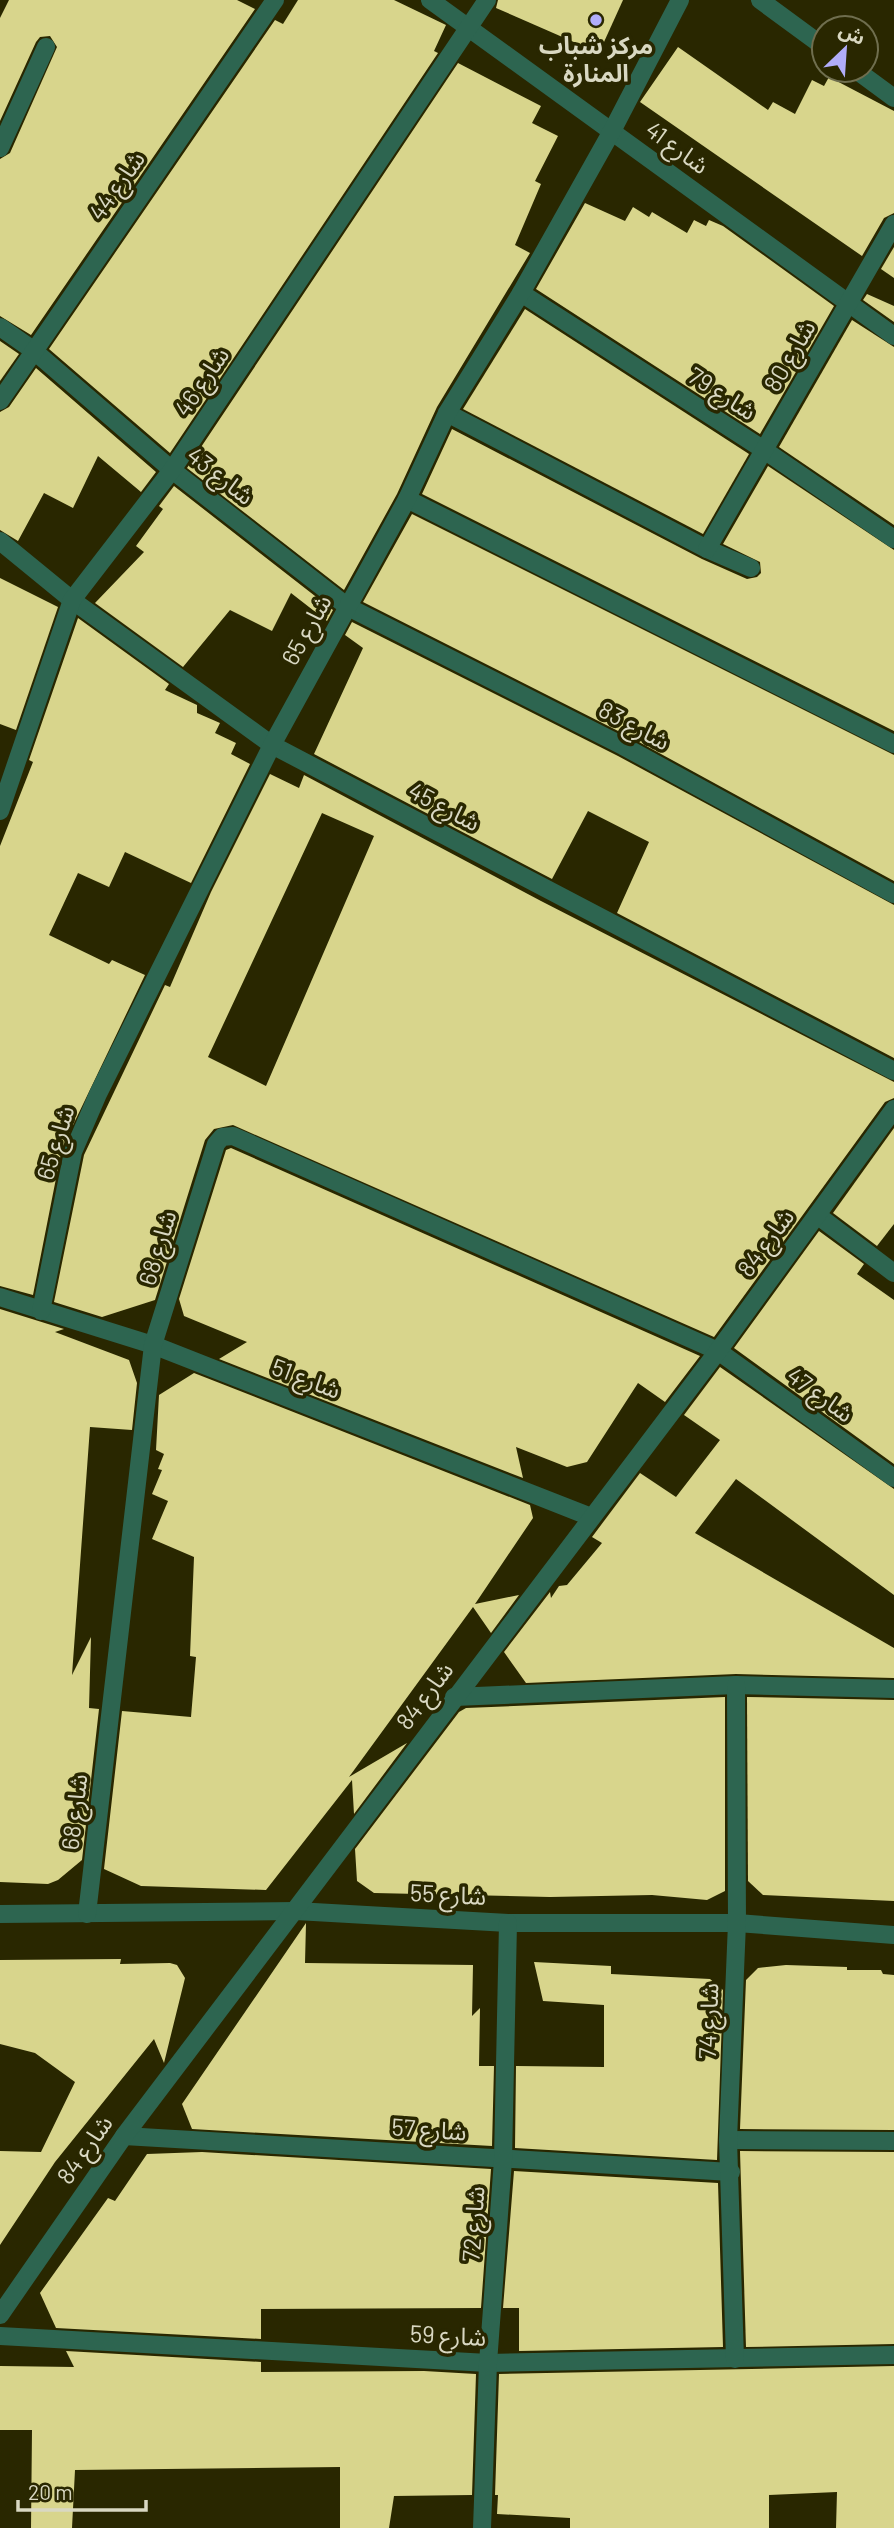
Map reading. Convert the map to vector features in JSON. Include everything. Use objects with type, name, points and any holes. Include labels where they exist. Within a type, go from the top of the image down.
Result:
[{"type":"street","name":"شارع 44","points":[[0,401],[275,0]]},
{"type":"street","name":"شارع 41","points":[[430,0],[894,336]]},
{"type":"street","name":"شارع 46","points":[[0,811],[72,600],[172,470],[487,0]]},
{"type":"street","name":"شارع 65","points":[[41,1311],[73,1152],[115,1059],[272,745],[407,499],[447,413],[521,293],[612,131],[680,0]]},
{"type":"street","points":[[760,0],[810,37]]},
{"type":"street","points":[[0,148],[46,47]]},
{"type":"street","points":[[875,84],[894,98]]},
{"type":"street","name":"شارع 80","points":[[707,549],[894,224]]},
{"type":"street","name":"شارع 79","points":[[521,293],[764,450],[894,539]]},
{"type":"street","name":"شارع 43","points":[[0,327],[33,350],[172,470],[348,607]]},
{"type":"street","points":[[447,413],[707,549],[751,568]]},
{"type":"street","points":[[407,499],[894,744]]},
{"type":"street","name":"شارع 45","points":[[0,541],[72,600],[272,745],[894,1071]]},
{"type":"street","name":"شارع 83","points":[[348,607],[623,746],[894,894]]},
{"type":"street","name":"شارع 84","points":[[0,2315],[124,2136],[718,1351],[894,1109]]},
{"type":"street","name":"شارع 68","points":[[87,1914],[153,1345],[216,1144],[229,1136],[718,1351]]},
{"type":"street","points":[[817,1215],[894,1273]]},
{"type":"street","name":"شارع 51","points":[[0,1297],[153,1345],[591,1517]]},
{"type":"street","name":"شارع 47","points":[[718,1351],[894,1478]]},
{"type":"street","points":[[454,1697],[736,1685],[894,1689]]},
{"type":"street","name":"شارع 74","points":[[735,2359],[728,2140],[737,1923],[736,1685]]},
{"type":"street","name":"شارع 55","points":[[0,1914],[296,1911],[508,1923],[737,1923],[894,1935]]},
{"type":"street","name":"شارع 72","points":[[482,2528],[488,2363],[503,2160],[508,1923]]},
{"type":"street","name":"شارع 57","points":[[124,2136],[731,2172]]},
{"type":"street","points":[[728,2140],[894,2141]]},
{"type":"street","name":"شارع 59","points":[[0,2336],[488,2363],[894,2356]]},
{"type":"building","points":[[9,0],[237,0],[255,9],[31,335],[0,316],[0,159],[10,153],[57,47],[50,36],[40,37],[36,42],[0,121],[0,18]]},
{"type":"building","points":[[298,0],[394,0],[446,25],[434,51],[438,53],[170,453],[49,349],[275,20],[283,24]]},
{"type":"building","points":[[498,0],[623,0],[599,53],[496,8]]},
{"type":"building","points":[[678,47],[768,110],[773,102],[795,114],[810,84],[842,84],[894,111],[894,213],[884,218],[862,256],[640,102]]},
{"type":"building","points":[[458,63],[541,106],[532,123],[558,136],[535,181],[541,184],[515,245],[530,253],[437,407],[397,494],[344,590],[187,468]]},
{"type":"building","points":[[585,203],[625,221],[633,207],[649,217],[652,212],[687,233],[694,220],[706,226],[709,220],[723,226],[834,306],[760,434],[536,289]]},
{"type":"building","points":[[894,247],[894,278],[881,269]]},
{"type":"building","points":[[867,294],[894,306],[894,322],[863,300]]},
{"type":"building","points":[[525,309],[749,454],[703,534],[463,409]]},
{"type":"building","points":[[852,320],[894,347],[894,525],[779,447]]},
{"type":"building","points":[[0,341],[19,354],[0,381]]},
{"type":"building","points":[[36,368],[156,472],[141,492],[98,456],[73,508],[44,493],[18,541],[0,530],[0,412],[9,407]]},
{"type":"building","points":[[452,429],[702,559],[747,579],[757,577],[761,573],[760,562],[723,544],[768,466],[894,550],[894,731],[422,494]]},
{"type":"building","points":[[174,486],[333,610],[327,621],[291,593],[272,631],[230,610],[183,667],[95,603],[144,552],[136,546],[163,509],[159,506]]},
{"type":"building","points":[[412,514],[894,755],[894,881],[628,736],[363,602]]},
{"type":"building","points":[[0,578],[58,607],[16,730],[0,724]]},
{"type":"building","points":[[78,618],[169,684],[165,690],[197,705],[197,713],[220,723],[215,733],[236,743],[231,754],[250,764],[191,883],[125,852],[109,887],[78,873],[49,935],[109,964],[112,960],[145,975],[62,1148],[33,1295],[0,1286],[0,846],[33,762],[29,760]]},
{"type":"building","points":[[352,622],[618,756],[894,905],[894,1058],[617,913],[649,842],[588,811],[552,879],[314,754],[363,648],[345,635]]},
{"type":"building","points":[[270,774],[299,788],[304,775],[541,901],[894,1082],[894,1098],[885,1102],[714,1337],[233,1125],[214,1129],[205,1140],[155,1300],[102,1317],[54,1302],[84,1155],[165,985],[170,987],[211,892]],"holes":[[[322,813],[374,836],[266,1086],[208,1057]]]},
{"type":"building","points":[[894,1128],[894,1224],[877,1246],[833,1213]]},
{"type":"building","points":[[231,1148],[700,1356],[665,1402],[638,1383],[587,1462],[567,1467],[516,1447],[523,1478],[219,1359],[247,1342],[184,1316],[179,1299],[226,1150]]},
{"type":"building","points":[[819,1231],[864,1264],[857,1274],[894,1300],[894,1464],[734,1348]]},
{"type":"building","points":[[0,1309],[64,1329],[55,1332],[129,1360],[137,1383],[132,1430],[90,1427],[72,1675],[91,1637],[89,1708],[99,1709],[82,1860],[58,1880],[48,1884],[0,1882]]},
{"type":"building","points":[[720,1367],[894,1489],[894,1595],[736,1479],[695,1533],[894,1648],[894,1678],[736,1674],[526,1683],[504,1652],[550,1592],[551,1598],[559,1586],[567,1585],[602,1543],[592,1537],[640,1473],[676,1497],[720,1440],[684,1415]]},
{"type":"building","points":[[194,1373],[530,1505],[533,1518],[475,1604],[519,1595],[491,1633],[473,1607],[349,1777],[407,1743],[354,1814],[352,1780],[266,1890],[141,1886],[104,1869],[122,1711],[191,1717],[196,1657],[190,1656],[194,1557],[152,1539],[168,1501],[152,1494],[162,1470],[158,1469],[164,1454],[156,1450],[159,1395]]},
{"type":"building","points":[[725,1697],[725,1891],[707,1900],[652,1895],[550,1897],[374,1893],[357,1881],[355,1849],[459,1712],[466,1708]]},
{"type":"building","points":[[747,1697],[894,1700],[894,1901],[763,1895],[748,1881]]},
{"type":"building","points":[[306,1923],[305,1963],[473,1965],[472,2016],[480,2008],[479,2066],[494,2066],[492,2146],[192,2129],[182,2104]]},
{"type":"building","points":[[121,1959],[120,1964],[177,1965],[185,1978],[164,2063],[154,2039],[55,2162],[0,2245],[0,2151],[41,2152],[75,2082],[35,2053],[0,2044],[0,1960]]},
{"type":"building","points":[[534,1962],[611,1966],[611,1974],[710,1979],[723,1990],[717,2160],[515,2148],[516,2066],[604,2067],[604,2005],[543,2001]]},
{"type":"building","points":[[786,1965],[881,1970],[883,1974],[894,1975],[894,2130],[740,2129],[746,1980],[758,1968]]},
{"type":"building","points":[[740,2151],[894,2152],[894,2344],[746,2347]]},
{"type":"building","points":[[202,2152],[491,2169],[481,2308],[261,2309],[261,2339],[56,2328],[40,2293],[108,2198],[115,2201],[147,2154]]},
{"type":"building","points":[[514,2171],[718,2183],[723,2347],[519,2351],[519,2308],[503,2308]]},
{"type":"building","points":[[66,2351],[261,2362],[261,2372],[424,2371],[476,2374],[472,2495],[394,2496],[389,2528],[340,2528],[340,2467],[75,2470],[72,2528],[31,2528],[32,2430],[0,2430],[0,2366],[74,2367]]},
{"type":"building","points":[[894,2366],[894,2528],[836,2528],[837,2492],[769,2495],[769,2528],[570,2528],[570,2518],[497,2514],[498,2495],[495,2495],[499,2374]]},
{"type":"place","name":"مركز شباب المنارة","points":[[596,20]]}]
